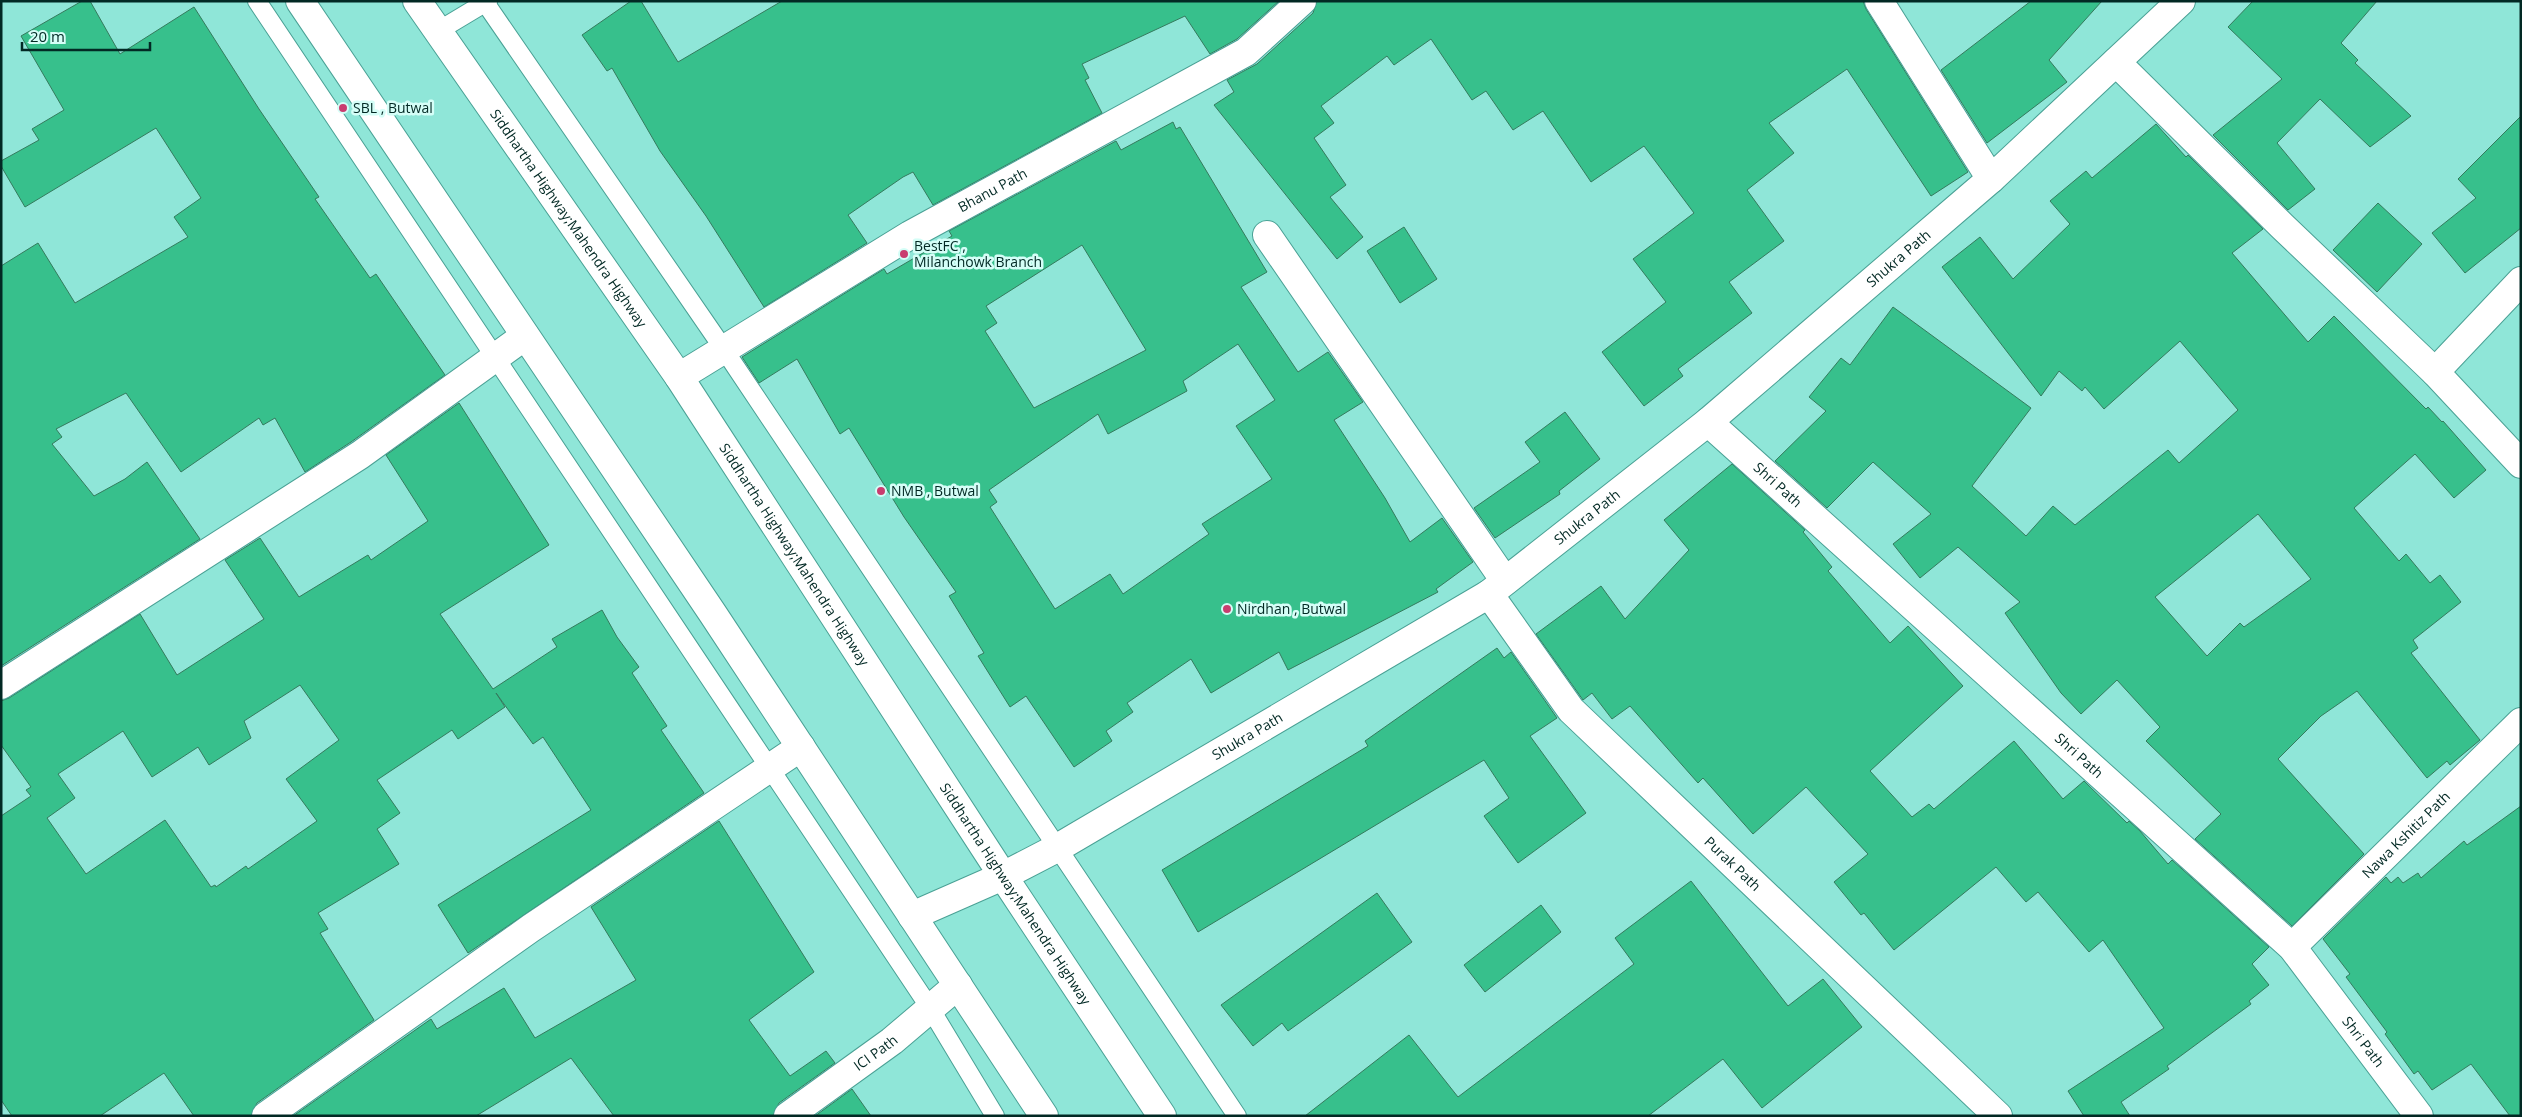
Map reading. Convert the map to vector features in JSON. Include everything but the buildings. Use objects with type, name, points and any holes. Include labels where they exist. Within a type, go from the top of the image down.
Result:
[{"type":"main road","points":[[300,1],[801,747],[1044,1116]]},
{"type":"main road","name":"Siddhartha Highway;Mahendra Highway","points":[[417,1],[679,377],[1003,876],[1162,1116]]},
{"type":"main road","name":"Bhanu Path","points":[[679,377],[723,348],[910,235],[1246,52],[1302,1]]},
{"type":"main road","points":[[1880,1],[1991,179]]},
{"type":"main road","name":"Shukra Path","points":[[912,916],[1003,876],[1059,847],[1497,588],[1708,422],[1991,179],[2181,1]]},
{"type":"main road","points":[[2116,62],[2282,226],[2435,372],[2521,464]]},
{"type":"main road","name":"Purak Path","points":[[1268,235],[1497,588],[1571,710],[1998,1116]]},
{"type":"main road","points":[[2435,372],[2521,281]]},
{"type":"main road","points":[[1,685],[360,455],[524,336]]},
{"type":"main road","name":"Shri Path","points":[[1708,422],[2292,947],[2419,1116]]},
{"type":"main road","name":"Nawa Kshitiz Path","points":[[2292,947],[2521,722]]},
{"type":"main road","points":[[266,1116],[531,928],[801,747]]},
{"type":"main road","name":"ICI Path","points":[[788,1116],[892,1041],[958,985]]},
{"type":"lane","points":[[257,1],[930,1008],[995,1116]]},
{"type":"lane","points":[[438,31],[486,2],[723,348],[1059,847],[1237,1116]]},
{"type":"place","name":"SBL , Butwal","points":[[343,108]]},
{"type":"place","name":"BestFC , Milanchowk Branch","points":[[904,254]]},
{"type":"place","name":"NMB , Butwal","points":[[881,491]]},
{"type":"place","name":"Nirdhan , Butwal","points":[[1227,609]]}]
